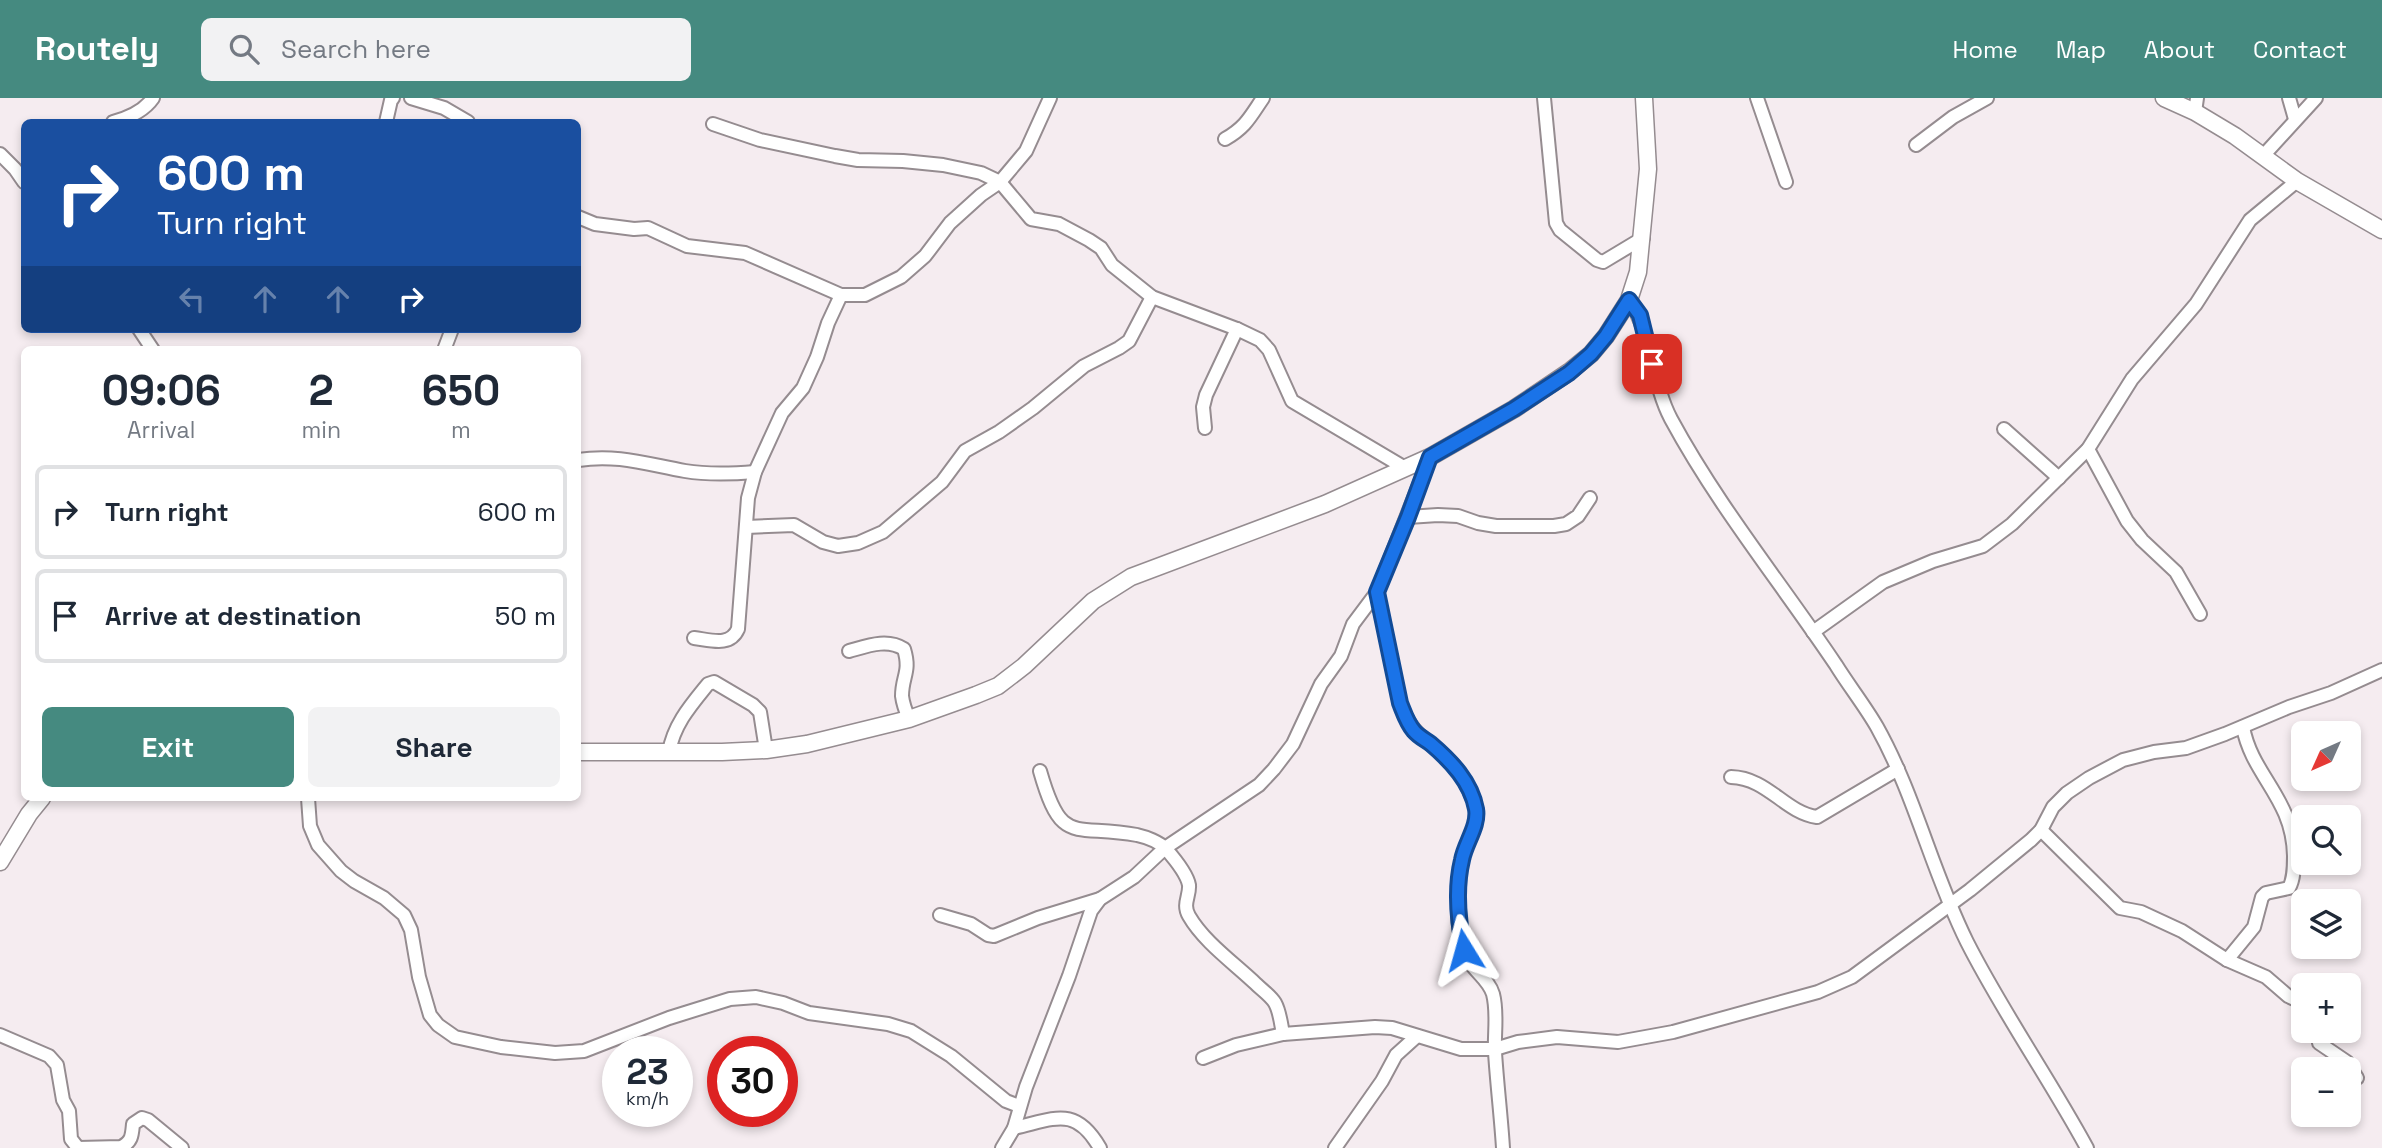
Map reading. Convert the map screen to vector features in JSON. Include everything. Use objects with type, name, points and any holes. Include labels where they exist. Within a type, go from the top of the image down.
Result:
[{"type":"main road","points":[[581,752],[766,750],[807,744],[909,719],[998,686],[1024,666],[1093,601],[1131,577],[1325,504],[1430,457],[1514,409],[1569,373],[1591,354],[1629,300],[1638,272],[1643,238],[1648,169],[1644,98]]},
{"type":"main road","points":[[2164,98],[2196,105],[2297,181],[2382,230]]},
{"type":"main road","points":[[0,863],[6,841],[40,801]]},
{"type":"street","points":[[123,119],[133,116],[153,98]]},
{"type":"street","points":[[387,119],[393,98]]},
{"type":"street","points":[[411,98],[444,108],[463,119]]},
{"type":"street","points":[[581,218],[595,224],[648,228],[687,246],[745,253],[841,295],[865,295],[901,277],[925,256],[950,223],[1000,181],[1026,150],[1050,98]]},
{"type":"street","points":[[1225,139],[1241,130],[1263,98]]},
{"type":"street","points":[[1544,98],[1556,223],[1560,230],[1603,262],[1643,238]]},
{"type":"street","points":[[1757,98],[1786,182]]},
{"type":"street","points":[[1916,145],[1953,117],[1987,98]]},
{"type":"street","points":[[2289,98],[2295,119]]},
{"type":"street","points":[[2263,156],[2316,98]]},
{"type":"street","points":[[713,124],[760,140],[835,156],[943,165],[981,173],[1000,181],[1031,219],[1059,224],[1089,240],[1101,248],[1112,265],[1152,297],[1259,340],[1269,350],[1292,401],[1405,468]]},
{"type":"street","points":[[0,154],[20,167]]},
{"type":"street","points":[[1813,632],[1883,582],[1933,561],[1983,546],[2012,524],[2088,449],[2132,379],[2196,304],[2250,220],[2297,181]]},
{"type":"street","points":[[694,639],[727,641],[738,629],[748,498],[755,472],[782,413],[803,388],[841,295]]},
{"type":"street","points":[[746,527],[794,525],[823,542],[838,546],[858,543],[883,532],[942,482],[965,451],[999,432],[1033,408],[1084,366],[1129,341],[1152,297]]},
{"type":"street","points":[[1629,300],[1640,315],[1657,384],[1671,417],[1733,519],[1876,725],[1898,769],[1966,941],[2087,1148]]},
{"type":"street","points":[[1205,428],[1203,407],[1206,395],[1237,329]]},
{"type":"street","points":[[2004,429],[2059,478]]},
{"type":"street","points":[[2088,449],[2127,521],[2142,540],[2176,572],[2200,614]]},
{"type":"street","points":[[581,459],[601,456],[638,460],[684,471],[715,474],[755,472]]},
{"type":"street","points":[[940,915],[971,924],[994,936],[1038,918],[1100,899],[1134,877],[1165,848],[1258,785],[1293,744],[1321,684],[1341,656],[1353,624],[1377,592],[1430,457]]},
{"type":"street","points":[[1408,517],[1458,516],[1496,526],[1554,526],[1566,524],[1578,516],[1590,498]]},
{"type":"street","points":[[1377,592],[1406,720],[1416,734],[1453,764],[1476,806],[1477,816],[1461,860],[1459,928],[1464,950],[1472,965],[1490,985],[1494,996],[1503,1148]]},
{"type":"street","points":[[849,651],[883,644],[895,644],[904,649],[909,670],[903,682],[902,699],[909,719]]},
{"type":"street","points":[[1203,1058],[1236,1045],[1283,1034],[1375,1027],[1392,1028],[1461,1049],[1495,1048],[1557,1037],[1618,1042],[1673,1032],[1818,992],[1861,971],[1951,904],[2031,840],[2041,830],[2053,807],[2067,793],[2090,778],[2123,760],[2186,748],[2331,693],[2382,670]]},
{"type":"street","points":[[668,752],[672,734],[681,719],[708,684],[714,682],[760,712],[766,750]]},
{"type":"street","points":[[2227,960],[2254,927],[2262,897],[2266,893],[2289,888],[2294,866],[2286,812],[2246,741],[2244,726]]},
{"type":"street","points":[[1731,777],[1759,783],[1806,815],[1817,817],[1898,769]]},
{"type":"street","points":[[1040,771],[1053,810],[1058,818],[1073,829],[1115,831],[1143,836],[1165,848],[1187,878],[1189,886],[1185,905],[1188,914],[1216,947],[1274,1001],[1283,1034]]},
{"type":"street","points":[[308,801],[310,827],[318,845],[348,876],[384,898],[404,915],[411,930],[419,977],[430,1015],[446,1032],[455,1037],[555,1053],[584,1051],[669,1018],[730,999],[756,997],[809,1013],[888,1024],[911,1031],[951,1056],[1006,1101],[1019,1106]]},
{"type":"street","points":[[2041,830],[2120,908],[2160,920],[2227,960],[2266,977],[2291,997]]},
{"type":"street","points":[[1002,1148],[1014,1128],[1019,1106],[1091,911],[1100,899]]},
{"type":"street","points":[[0,1035],[49,1056],[57,1065],[63,1100],[69,1111],[74,1145],[83,1148],[127,1146],[132,1138],[133,1124],[142,1118],[182,1148]]},
{"type":"street","points":[[1335,1148],[1382,1081],[1396,1055],[1417,1036]]},
{"type":"street","points":[[2319,1043],[2340,1057]]},
{"type":"street","points":[[1014,1128],[1063,1117],[1072,1119],[1087,1129],[1100,1148]]},
{"type":"route","points":[[1464,950],[1459,928],[1458,899],[1461,860],[1477,816],[1476,806],[1453,764],[1416,734],[1406,720],[1377,592],[1430,457],[1514,409],[1569,373],[1591,354],[1606,336],[1629,300],[1640,315],[1652,364]]}]
